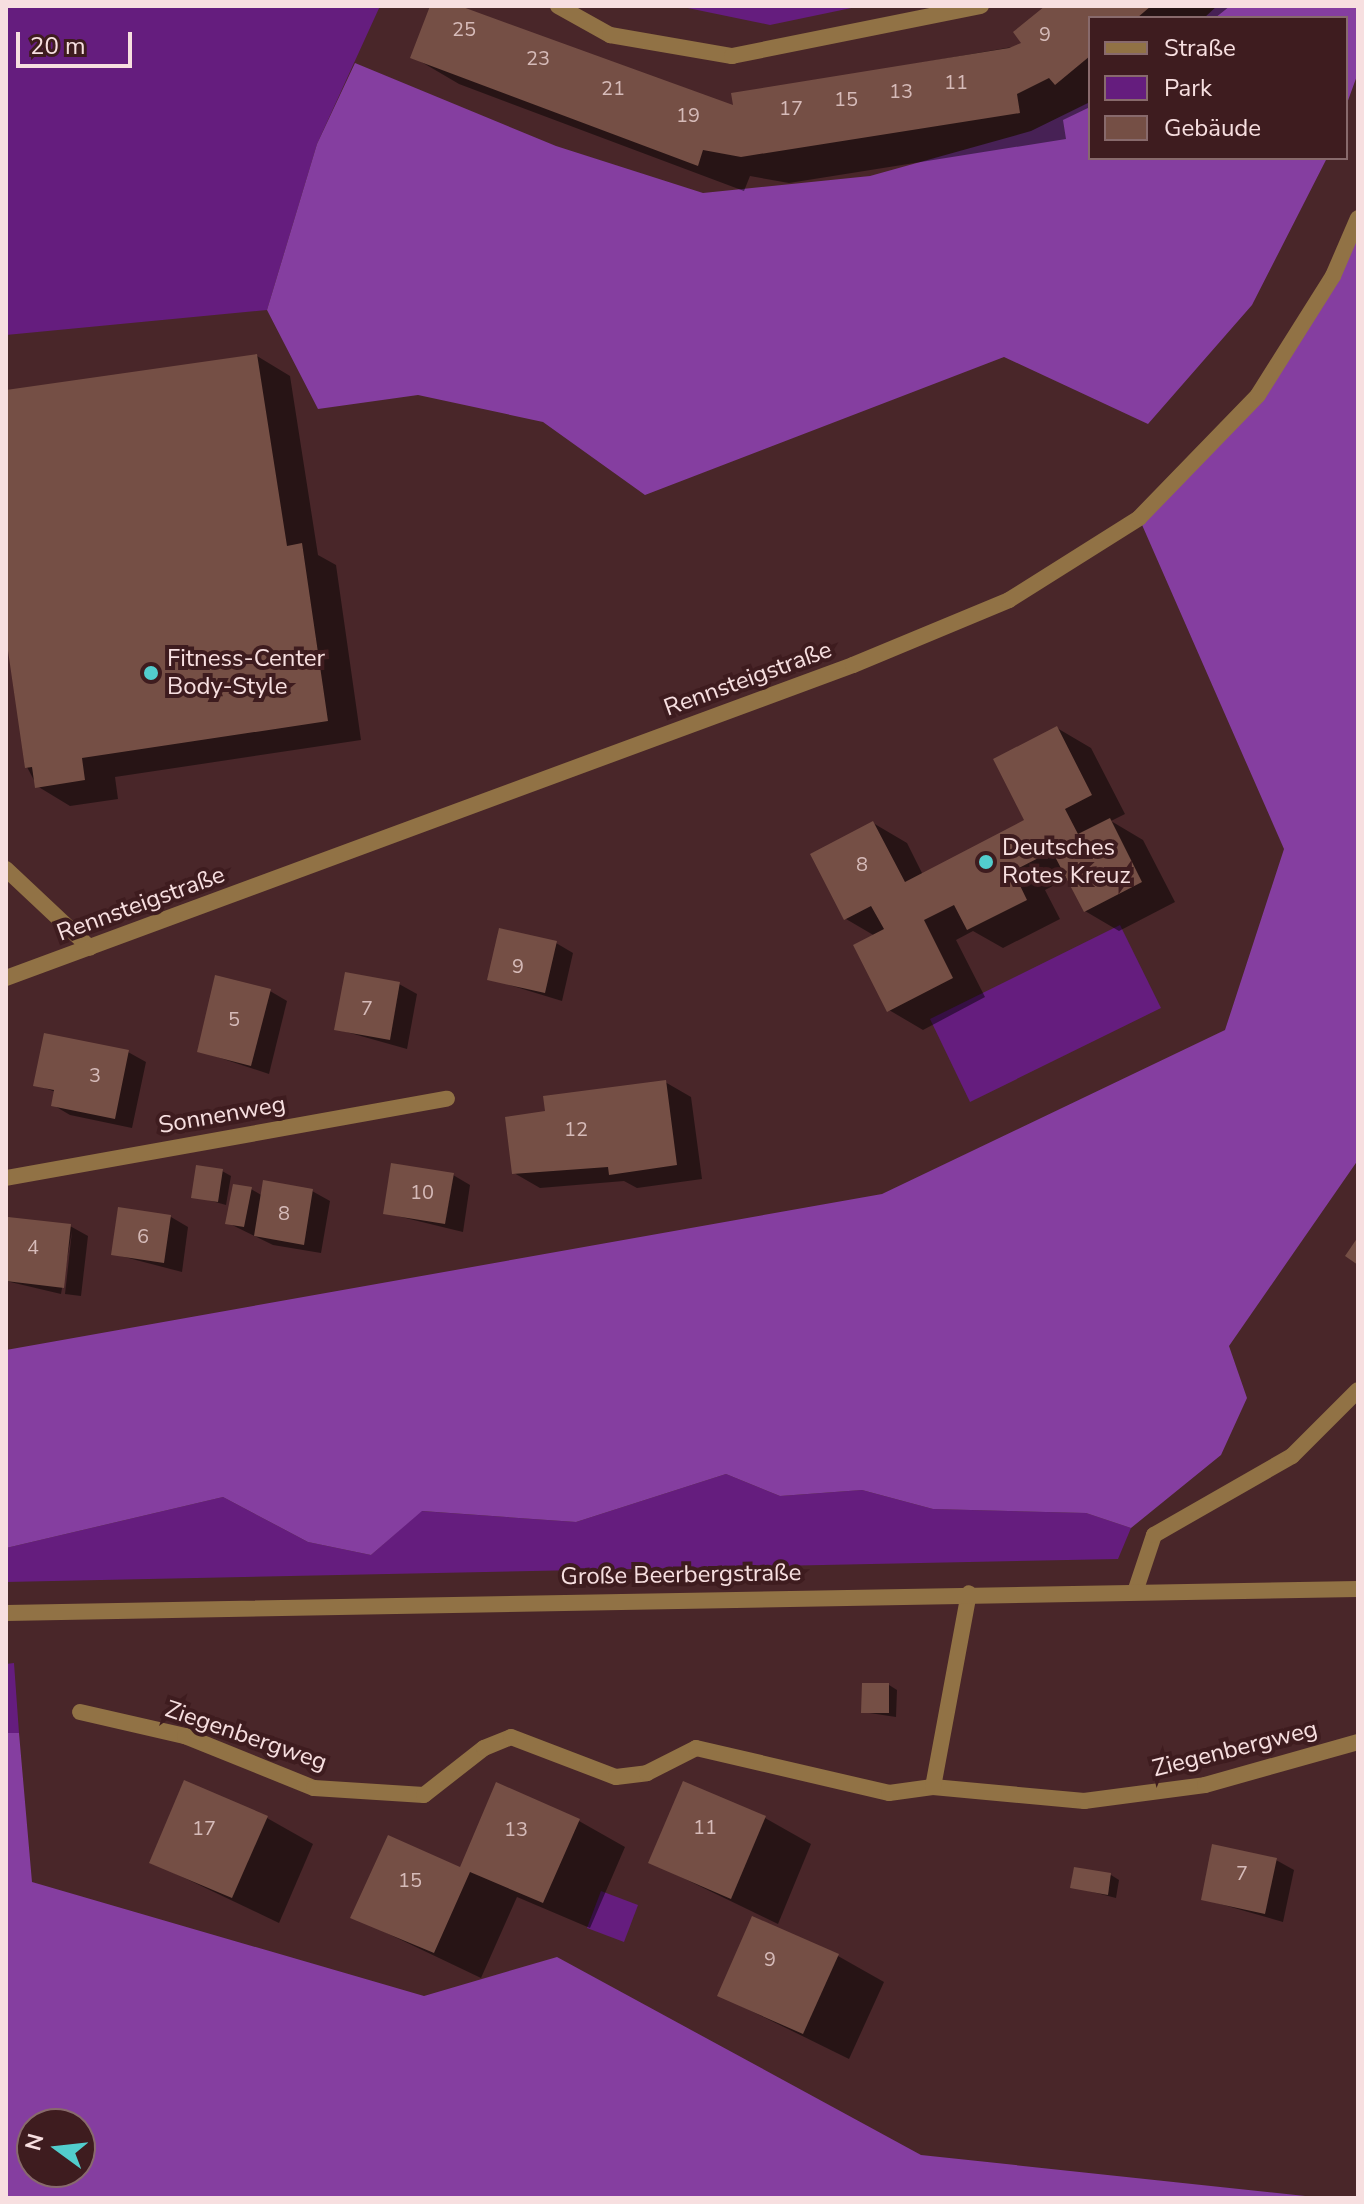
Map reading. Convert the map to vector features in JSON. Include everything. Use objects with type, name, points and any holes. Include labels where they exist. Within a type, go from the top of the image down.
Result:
[{"type":"street","points":[[558,6],[610,35],[732,56],[981,6]]},
{"type":"street","name":"Rennsteigstraße","points":[[6,978],[853,665],[1009,600],[1139,518],[1258,395],[1333,276],[1358,218]]},
{"type":"street","points":[[6,869],[90,948]]},
{"type":"street","name":"Sonnenweg","points":[[6,1178],[447,1099]]},
{"type":"street","points":[[1136,1589],[1154,1535],[1292,1456],[1358,1390]]},
{"type":"street","name":"Große Beerbergstraße","points":[[6,1613],[1136,1589],[1358,1589]]},
{"type":"street","points":[[933,1787],[969,1593]]},
{"type":"street","name":"Ziegenbergweg","points":[[80,1712],[185,1736],[334,1790],[424,1795],[484,1748],[511,1737],[616,1777],[647,1773],[696,1748],[858,1789],[933,1787],[1030,1800],[1156,1795],[1358,1742]]},
{"type":"green space","points":[[6,6],[380,6],[317,144],[267,310],[6,335]]},
{"type":"green space","points":[[678,6],[861,6],[770,25]]},
{"type":"green space","points":[[1120,925],[1161,1008],[970,1102],[930,1019]]},
{"type":"green space","points":[[726,1474],[780,1496],[862,1490],[933,1509],[1086,1513],[1131,1528],[1118,1559],[6,1582],[6,1548],[223,1497],[308,1542],[371,1555],[421,1511],[576,1522]]},
{"type":"green space","points":[[14,1663],[19,1733],[6,1733],[6,1664]]},
{"type":"green space","points":[[601,1891],[638,1905],[624,1942],[587,1928]]},
{"type":"shaded area","points":[[1217,6],[1358,6],[1358,73],[1348,100],[1348,16],[1206,16]]},
{"type":"shaded area","points":[[355,63],[556,146],[703,193],[870,176],[1031,131],[1088,103],[1088,160],[1326,160],[1252,305],[1148,424],[1004,357],[645,495],[543,422],[418,395],[318,409],[267,310],[317,144]]},
{"type":"shaded area","points":[[1358,218],[1358,1160],[1229,1346],[1247,1398],[1221,1455],[1131,1528],[1086,1513],[933,1509],[862,1490],[780,1496],[726,1474],[576,1522],[422,1511],[371,1555],[308,1542],[223,1497],[6,1548],[6,1350],[882,1194],[1225,1030],[1284,849],[1139,518],[1258,395]]},
{"type":"shaded area","points":[[6,1733],[19,1733],[32,1882],[424,1996],[557,1957],[921,2155],[1324,2198],[6,2198]]},
{"type":"building","points":[[430,6],[460,6],[733,105],[731,93],[1009,48],[1021,43],[1013,32],[1045,6],[1151,6],[1139,16],[1088,16],[1088,58],[1055,85],[1049,78],[1017,94],[1020,113],[741,157],[703,150],[698,166],[410,58]]},
{"type":"building","points":[[257,354],[287,546],[302,543],[328,721],[82,758],[85,780],[35,788],[32,767],[25,768],[6,637],[6,390]]},
{"type":"building","name":"Deutsches Rotes Kreuz","points":[[1057,726],[1092,795],[1065,809],[1078,834],[1110,818],[1142,882],[1084,912],[1052,851],[1013,871],[1027,900],[967,930],[954,905],[924,920],[953,978],[887,1012],[853,945],[884,929],[871,906],[844,920],[810,854],[873,821],[905,882],[1024,820],[993,759]]},
{"type":"building","points":[[499,928],[557,941],[545,993],[487,980]]},
{"type":"building","points":[[345,972],[400,982],[390,1040],[334,1030]]},
{"type":"building","points":[[215,975],[271,989],[251,1066],[197,1052]]},
{"type":"building","points":[[44,1033],[129,1050],[115,1119],[51,1106],[54,1090],[33,1086]]},
{"type":"building","points":[[666,1080],[677,1165],[609,1175],[608,1167],[512,1174],[505,1117],[545,1111],[543,1096]]},
{"type":"building","points":[[391,1163],[454,1173],[445,1224],[383,1214]]},
{"type":"building","points":[[196,1165],[223,1169],[218,1202],[191,1198]]},
{"type":"building","points":[[263,1180],[313,1189],[304,1245],[254,1236]]},
{"type":"building","points":[[233,1184],[252,1187],[244,1227],[225,1224]]},
{"type":"building","points":[[118,1207],[171,1215],[164,1263],[111,1255]]},
{"type":"building","points":[[8,1217],[71,1224],[64,1288],[6,1281]]},
{"type":"building","points":[[1358,1237],[1358,1265],[1345,1256]]},
{"type":"building","points":[[862,1683],[889,1683],[889,1713],[861,1713]]},
{"type":"building","points":[[184,1780],[268,1816],[232,1898],[149,1863]]},
{"type":"building","points":[[683,1781],[766,1816],[731,1899],[648,1863]]},
{"type":"building","points":[[496,1782],[580,1819],[543,1903],[470,1872],[434,1953],[350,1918],[388,1835],[460,1867]]},
{"type":"building","points":[[1212,1844],[1277,1858],[1265,1914],[1201,1900]]},
{"type":"building","points":[[1074,1867],[1111,1873],[1108,1895],[1070,1888]]},
{"type":"building","points":[[752,1916],[839,1954],[803,2034],[717,1996]]},
{"type":"place","name":"Fitness-Center Body-Style","points":[[151,673]]},
{"type":"place","name":"Deutsches Rotes Kreuz","points":[[986,862]]}]
